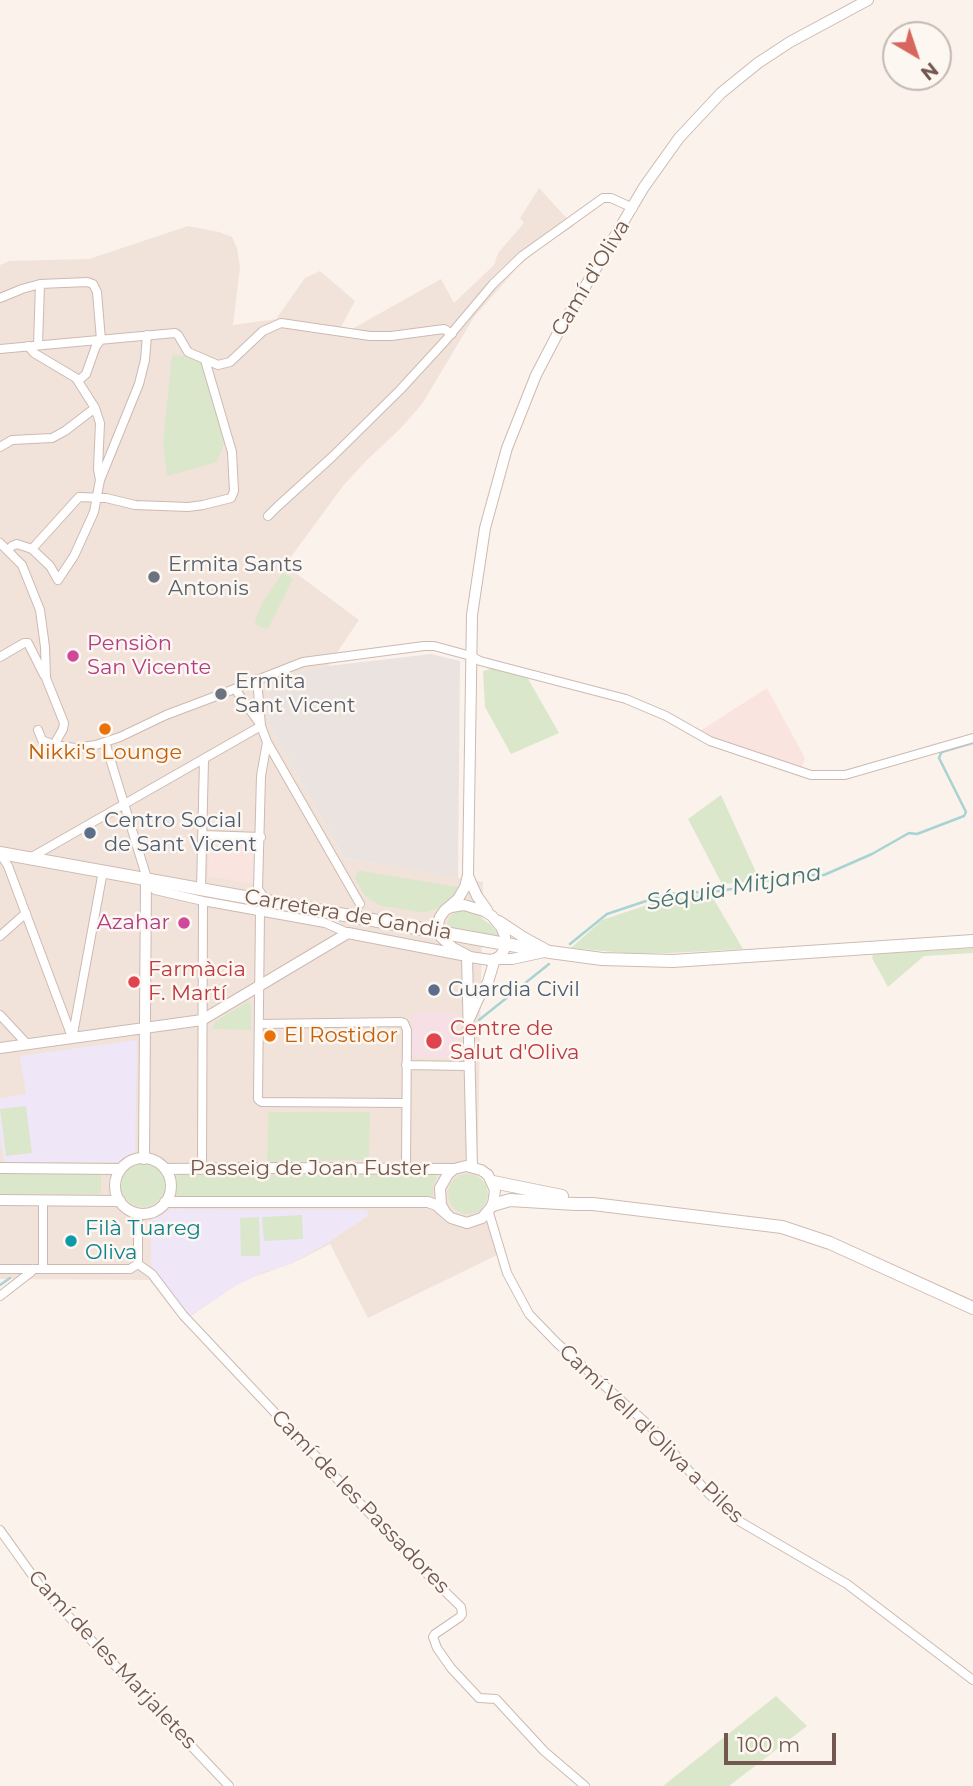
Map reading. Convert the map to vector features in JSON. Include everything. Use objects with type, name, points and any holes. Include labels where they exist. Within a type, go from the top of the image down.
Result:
[{"type":"main road","name":"Carretera de Gandia","points":[[0,853],[103,872],[147,885],[202,895],[603,959],[664,961],[973,941]]},
{"type":"main road","points":[[493,1182],[576,1198],[593,1204]]},
{"type":"main road","points":[[491,1209],[510,1200],[593,1204],[789,1228],[830,1243],[973,1308]]},
{"type":"street","name":"Camí d’Oliva","points":[[468,875],[472,615],[490,505],[525,401],[548,352],[652,176],[679,138],[721,93],[774,52],[869,0]]},
{"type":"street","points":[[268,516],[364,426],[452,334],[493,284],[522,256],[603,198],[611,198],[633,208]]},
{"type":"street","points":[[0,298],[40,284],[93,284],[97,292],[101,340],[96,346],[86,374],[78,381]]},
{"type":"street","points":[[40,284],[43,358]]},
{"type":"street","points":[[0,357],[4,349],[175,333],[188,352],[218,365],[230,362],[263,331],[281,323],[370,336],[444,329],[452,334]]},
{"type":"street","points":[[8,550],[17,544],[33,549],[52,568],[58,580],[74,556],[94,512],[100,480],[138,387],[145,359],[146,335]]},
{"type":"street","points":[[28,346],[34,353],[72,374],[95,408],[100,423],[100,480]]},
{"type":"street","points":[[33,549],[78,498],[108,499],[135,505],[188,507],[232,497],[232,452],[205,360]]},
{"type":"street","points":[[0,447],[12,440],[55,436],[95,408]]},
{"type":"street","points":[[0,543],[22,565],[39,607],[46,678]]},
{"type":"street","points":[[0,657],[28,643],[64,723],[54,745]]},
{"type":"street","points":[[38,730],[43,740],[54,745],[79,748],[105,743],[158,718],[310,660],[424,646],[443,648],[480,661],[626,699],[666,716],[710,741],[811,775],[845,775],[973,738]]},
{"type":"street","points":[[257,680],[261,726]]},
{"type":"street","points":[[236,689],[261,726],[267,742],[360,904]]},
{"type":"street","points":[[30,858],[261,726]]},
{"type":"street","points":[[267,742],[261,776],[258,889],[262,905],[258,1099],[405,1103]]},
{"type":"street","points":[[105,743],[147,885],[144,1158]]},
{"type":"street","points":[[202,1169],[204,759]]},
{"type":"street","points":[[203,835],[261,837]]},
{"type":"street","points":[[0,853],[8,866],[72,1037]]},
{"type":"street","points":[[72,1037],[103,872]]},
{"type":"street","points":[[467,956],[447,943],[439,932],[439,921],[445,909],[458,899],[468,875]]},
{"type":"street","points":[[468,875],[477,896],[503,930],[505,944],[503,953],[495,959],[488,982],[472,1011],[468,1028]]},
{"type":"street","name":"Carretera de Gandia","points":[[262,905],[325,923],[348,933]]},
{"type":"street","points":[[445,909],[457,905],[472,906],[550,952]]},
{"type":"street","points":[[0,936],[26,913]]},
{"type":"street","points":[[0,1048],[202,1020],[348,933],[477,958],[512,959],[550,952]]},
{"type":"street","points":[[467,956],[472,1167]]},
{"type":"street","points":[[488,982],[512,959]]},
{"type":"street","points":[[62,1011],[70,1014],[77,1010]]},
{"type":"street","points":[[0,1015],[27,1044]]},
{"type":"street","points":[[259,1024],[401,1022],[405,1025],[406,1168]]},
{"type":"street","points":[[406,1065],[468,1066]]},
{"type":"street","points":[[144,1158],[165,1169],[170,1193],[165,1202],[153,1212],[138,1213],[120,1201],[115,1187],[121,1169],[129,1162],[144,1158]]},
{"type":"street","points":[[472,1167],[488,1175],[495,1190],[491,1209],[482,1218],[467,1223],[458,1221],[445,1212],[441,1205],[440,1188],[448,1174],[454,1170],[472,1167]]},
{"type":"street","points":[[0,1168],[121,1169]]},
{"type":"street","name":"Passeig de Joan Fuster","points":[[165,1169],[454,1170]]},
{"type":"street","points":[[0,1200],[120,1201]]},
{"type":"street","points":[[43,1200],[43,1269]]},
{"type":"street","name":"Passeig de Joan Fuster","points":[[165,1202],[428,1202],[445,1212]]},
{"type":"street","name":"Camí Vell d'Oliva a Piles","points":[[491,1209],[507,1273],[529,1314],[557,1343],[654,1430],[708,1493],[746,1525],[847,1584],[973,1680]]},
{"type":"street","points":[[0,1269],[130,1269],[138,1264],[139,1260],[138,1213]]},
{"type":"street","name":"Camí de les Passadores","points":[[138,1264],[152,1274],[183,1315],[461,1607],[460,1617],[433,1637],[451,1668],[480,1698],[496,1699],[544,1751],[585,1786]]},
{"type":"street","points":[[0,1296],[33,1269]]},
{"type":"street","name":"Camí de les Marjaletes","points":[[0,1530],[40,1586],[229,1786]]},
{"type":"shaded area","points":[[539,188],[574,226],[540,248],[518,267],[474,317],[422,404],[343,486],[285,565],[359,620],[328,666],[302,671],[269,685],[268,723],[344,858],[483,882],[477,1192],[497,1255],[368,1318],[330,1244],[293,1263],[248,1279],[182,1322],[149,1280],[0,1279],[0,265],[9,261],[89,259],[188,226],[232,237],[237,248],[240,268],[233,325],[276,319],[305,278],[320,271],[355,301],[341,327],[352,329],[441,279],[454,303],[494,265],[498,253],[524,223],[520,218]]},
{"type":"shaded area","points":[[431,654],[460,661],[458,878],[344,858],[268,723],[269,684],[302,671],[328,666]]},
{"type":"shaded area","points":[[767,688],[805,758],[802,767],[718,740],[700,731]]},
{"type":"shaded area","points":[[209,841],[255,842],[254,884],[208,876]]},
{"type":"shaded area","name":"Centre de Salut d'Oliva","points":[[412,1013],[457,1013],[457,1057],[412,1057]]},
{"type":"shaded area","points":[[137,1040],[135,1152],[119,1162],[4,1162],[0,1134],[0,1098],[26,1094],[20,1056]]},
{"type":"shaded area","points":[[169,1209],[367,1210],[368,1216],[290,1264],[264,1272],[235,1286],[190,1316],[151,1264],[151,1220]]},
{"type":"green space","points":[[172,355],[185,356],[204,364],[220,419],[224,444],[217,462],[167,476],[163,444]]},
{"type":"green space","points":[[283,572],[293,579],[268,629],[255,625],[262,604]]},
{"type":"green space","points":[[497,667],[527,677],[559,733],[511,754],[485,707],[483,671]]},
{"type":"green space","points":[[721,795],[760,881],[722,884],[688,819]]},
{"type":"green space","points":[[358,871],[459,887],[450,900],[439,908],[419,912],[382,906],[372,901],[364,894],[356,880]]},
{"type":"green space","points":[[710,893],[743,949],[625,953],[571,948],[602,920],[650,904]]},
{"type":"green space","points":[[467,911],[491,925],[498,937],[447,928],[452,914]]},
{"type":"green space","points":[[973,948],[973,953],[924,956],[888,987],[872,958],[873,954]]},
{"type":"green space","points":[[248,1002],[251,1005],[251,1030],[211,1029],[216,1021]]},
{"type":"green space","points":[[26,1106],[32,1153],[6,1156],[0,1109]]},
{"type":"green space","points":[[268,1112],[370,1112],[369,1160],[267,1162]]},
{"type":"green space","points":[[143,1163],[152,1164],[159,1169],[164,1176],[164,1194],[159,1201],[152,1206],[143,1207],[134,1206],[127,1201],[122,1194],[121,1185],[122,1176],[127,1169],[134,1164]]},
{"type":"green space","points":[[0,1174],[101,1174],[101,1194],[0,1194]]},
{"type":"green space","points":[[468,1174],[476,1175],[482,1180],[487,1186],[487,1202],[482,1208],[476,1213],[468,1214],[460,1213],[454,1208],[449,1202],[448,1194],[449,1186],[454,1180],[460,1175]]},
{"type":"green space","points":[[437,1175],[433,1198],[178,1196],[175,1194],[175,1177]]},
{"type":"green space","points":[[302,1215],[303,1239],[264,1241],[262,1217]]},
{"type":"green space","points":[[259,1217],[260,1256],[241,1256],[240,1218]]},
{"type":"green space","points":[[776,1696],[807,1726],[729,1786],[663,1786]]},
{"type":"waterway","name":"Séquia Mitjana","points":[[570,944],[607,914],[667,894],[719,891],[757,885],[789,875],[824,875],[872,854],[909,833],[917,834],[964,816],[966,812],[939,758],[945,751],[973,743]]},
{"type":"waterway","name":"Séquia Mitjana","points":[[479,1020],[549,964]]},
{"type":"waterway","points":[[0,1285],[10,1278]]},
{"type":"place","name":"Ermita Sants Antonis","points":[[154,577]]},
{"type":"place","name":"Pensiòn San Vicente","points":[[73,656]]},
{"type":"place","name":"Ermita Sant Vicent","points":[[221,694]]},
{"type":"place","name":"Nikki's Lounge","points":[[105,729]]},
{"type":"place","name":"Centro Social de Sant Vicent","points":[[90,833]]},
{"type":"place","name":"Azahar","points":[[184,923]]},
{"type":"place","name":"Farmàcia F. Martí","points":[[134,982]]},
{"type":"place","name":"Guardia Civil","points":[[434,990]]},
{"type":"place","name":"El Rostidor","points":[[270,1036]]},
{"type":"place","name":"Centre de Salut d'Oliva","points":[[434,1041]]},
{"type":"place","name":"Filà Tuareg Oliva","points":[[71,1241]]}]
